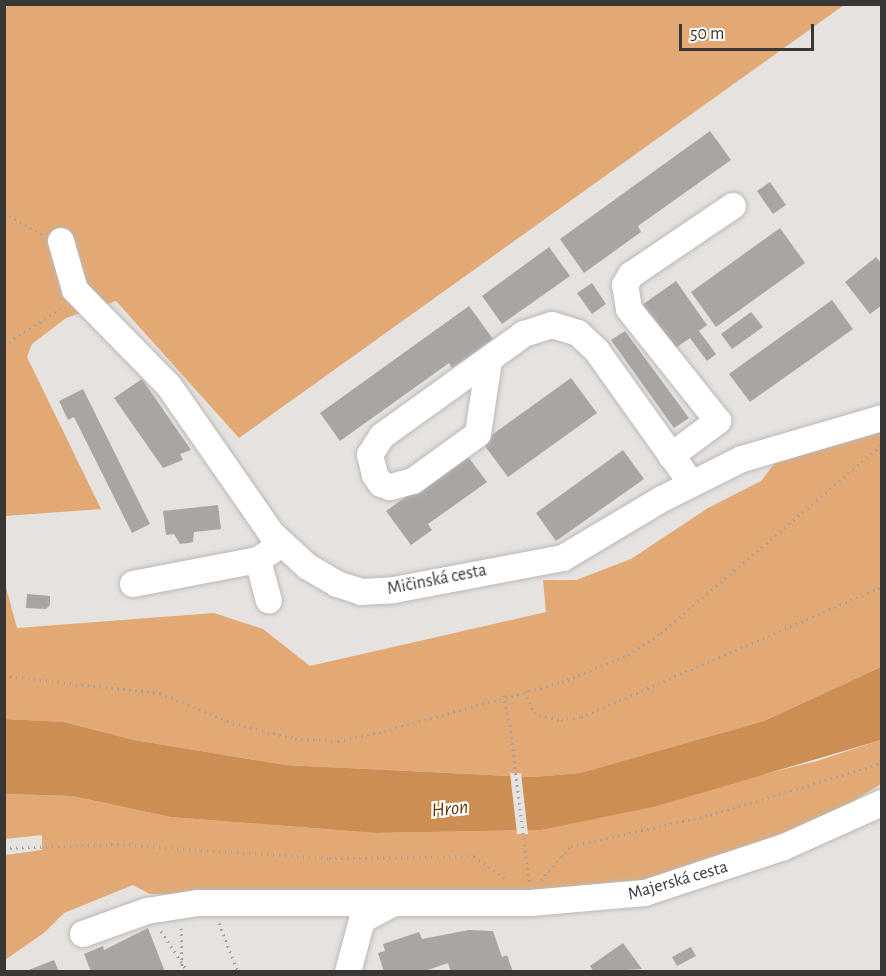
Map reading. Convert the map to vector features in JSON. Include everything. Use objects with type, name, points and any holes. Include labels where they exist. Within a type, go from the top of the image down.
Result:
[{"type":"street","points":[[672,456],[718,421],[629,309],[626,285],[631,275],[733,206]]},
{"type":"street","name":"Mičinská cesta","points":[[61,241],[71,281],[82,298],[169,386],[240,491],[282,544],[308,567],[349,589],[394,590],[564,558],[691,483],[776,447],[882,418]]},
{"type":"street","points":[[489,361],[482,428],[478,434],[413,482],[390,487],[381,484],[371,465],[375,443],[489,361],[538,327],[552,325],[578,333],[597,351],[691,483]]},
{"type":"street","points":[[133,584],[258,560],[282,544]]},
{"type":"street","points":[[258,560],[269,601]]},
{"type":"street","name":"Majerská cesta","points":[[83,934],[147,910],[177,905],[548,902],[645,893],[784,848],[882,803]]},
{"type":"street","name":"Majerská cesta","points":[[348,972],[362,920],[390,904]]},
{"type":"path","points":[[4,213],[22,225],[61,241]]},
{"type":"path","points":[[4,345],[38,320],[82,298]]},
{"type":"path","points":[[4,676],[160,693],[261,730],[295,739],[338,741],[608,666],[661,633],[882,444]]},
{"type":"path","points":[[525,690],[534,713],[547,719],[561,720],[591,714],[882,586]]},
{"type":"path","points":[[503,695],[513,745],[528,879]]},
{"type":"path","points":[[521,885],[542,880],[571,846],[710,815],[882,763]]},
{"type":"path","points":[[4,848],[111,844],[329,858],[474,856],[512,885]]},
{"type":"path","points":[[223,904],[219,924],[238,972]]},
{"type":"path","points":[[177,905],[182,972]]},
{"type":"path","points":[[147,910],[188,972]]},
{"type":"shaded area","points":[[5,5],[844,5],[239,438],[116,301],[66,318],[32,344],[27,357],[101,509],[5,516]]},
{"type":"shaded area","points":[[881,428],[881,667],[764,721],[580,773],[533,777],[285,765],[134,740],[64,722],[5,719],[4,580],[17,628],[214,613],[263,629],[310,666],[546,612],[543,580],[576,580],[631,559],[708,508],[761,481],[780,456]]},
{"type":"shaded area","points":[[881,740],[881,784],[813,826],[684,873],[593,891],[150,894],[133,885],[64,913],[45,932],[5,960],[5,855],[42,850],[42,835],[5,839],[5,794],[72,796],[170,817],[376,833],[541,830],[817,761]]},
{"type":"water","name":"Hron","points":[[881,667],[881,740],[657,806],[541,830],[376,833],[170,817],[72,796],[5,794],[5,719],[64,722],[134,740],[285,765],[533,777],[580,773],[764,721]]},
{"type":"pier","points":[[510,773],[521,773],[528,834],[517,834]]},
{"type":"building","points":[[710,131],[731,160],[638,226],[641,232],[584,273],[560,239]]},
{"type":"building","points":[[770,182],[786,205],[773,214],[757,191]]},
{"type":"building","points":[[780,228],[805,263],[716,327],[691,292]]},
{"type":"building","points":[[549,247],[570,276],[502,324],[482,296]]},
{"type":"building","points":[[876,257],[882,264],[882,305],[870,314],[845,282]]},
{"type":"building","points":[[676,281],[707,325],[699,331],[716,354],[707,361],[690,338],[674,349],[642,305]]},
{"type":"building","points":[[592,283],[606,304],[592,314],[577,293]]},
{"type":"building","points":[[832,300],[853,329],[750,402],[729,374]]},
{"type":"building","points":[[469,306],[493,339],[452,368],[449,363],[340,441],[320,413]]},
{"type":"building","points":[[751,312],[763,327],[732,349],[721,334]]},
{"type":"building","points":[[625,331],[689,418],[674,428],[611,340]]},
{"type":"building","points":[[571,378],[597,413],[508,477],[482,442]]},
{"type":"building","points":[[142,379],[191,450],[180,454],[183,460],[163,468],[114,398]]},
{"type":"building","points":[[83,389],[150,524],[132,533],[74,417],[68,420],[59,401]]},
{"type":"building","points":[[623,450],[644,479],[556,541],[536,513]]},
{"type":"building","points":[[466,454],[487,482],[428,524],[432,530],[411,545],[386,511]]},
{"type":"building","points":[[218,505],[221,529],[194,532],[193,542],[180,544],[174,534],[166,535],[163,511]]},
{"type":"building","points":[[27,594],[50,596],[50,605],[46,609],[26,608]]},
{"type":"building","points":[[148,928],[165,972],[91,972],[84,954],[103,946],[104,950]]},
{"type":"building","points":[[469,930],[493,931],[502,957],[507,955],[513,972],[451,972],[448,963],[422,972],[384,972],[378,953],[385,951],[383,944],[419,932],[422,939]]},
{"type":"building","points":[[623,943],[642,969],[594,972],[590,966]]},
{"type":"building","points":[[691,947],[696,956],[677,966],[672,957]]},
{"type":"building","points":[[54,960],[59,972],[26,972],[26,971]]}]
